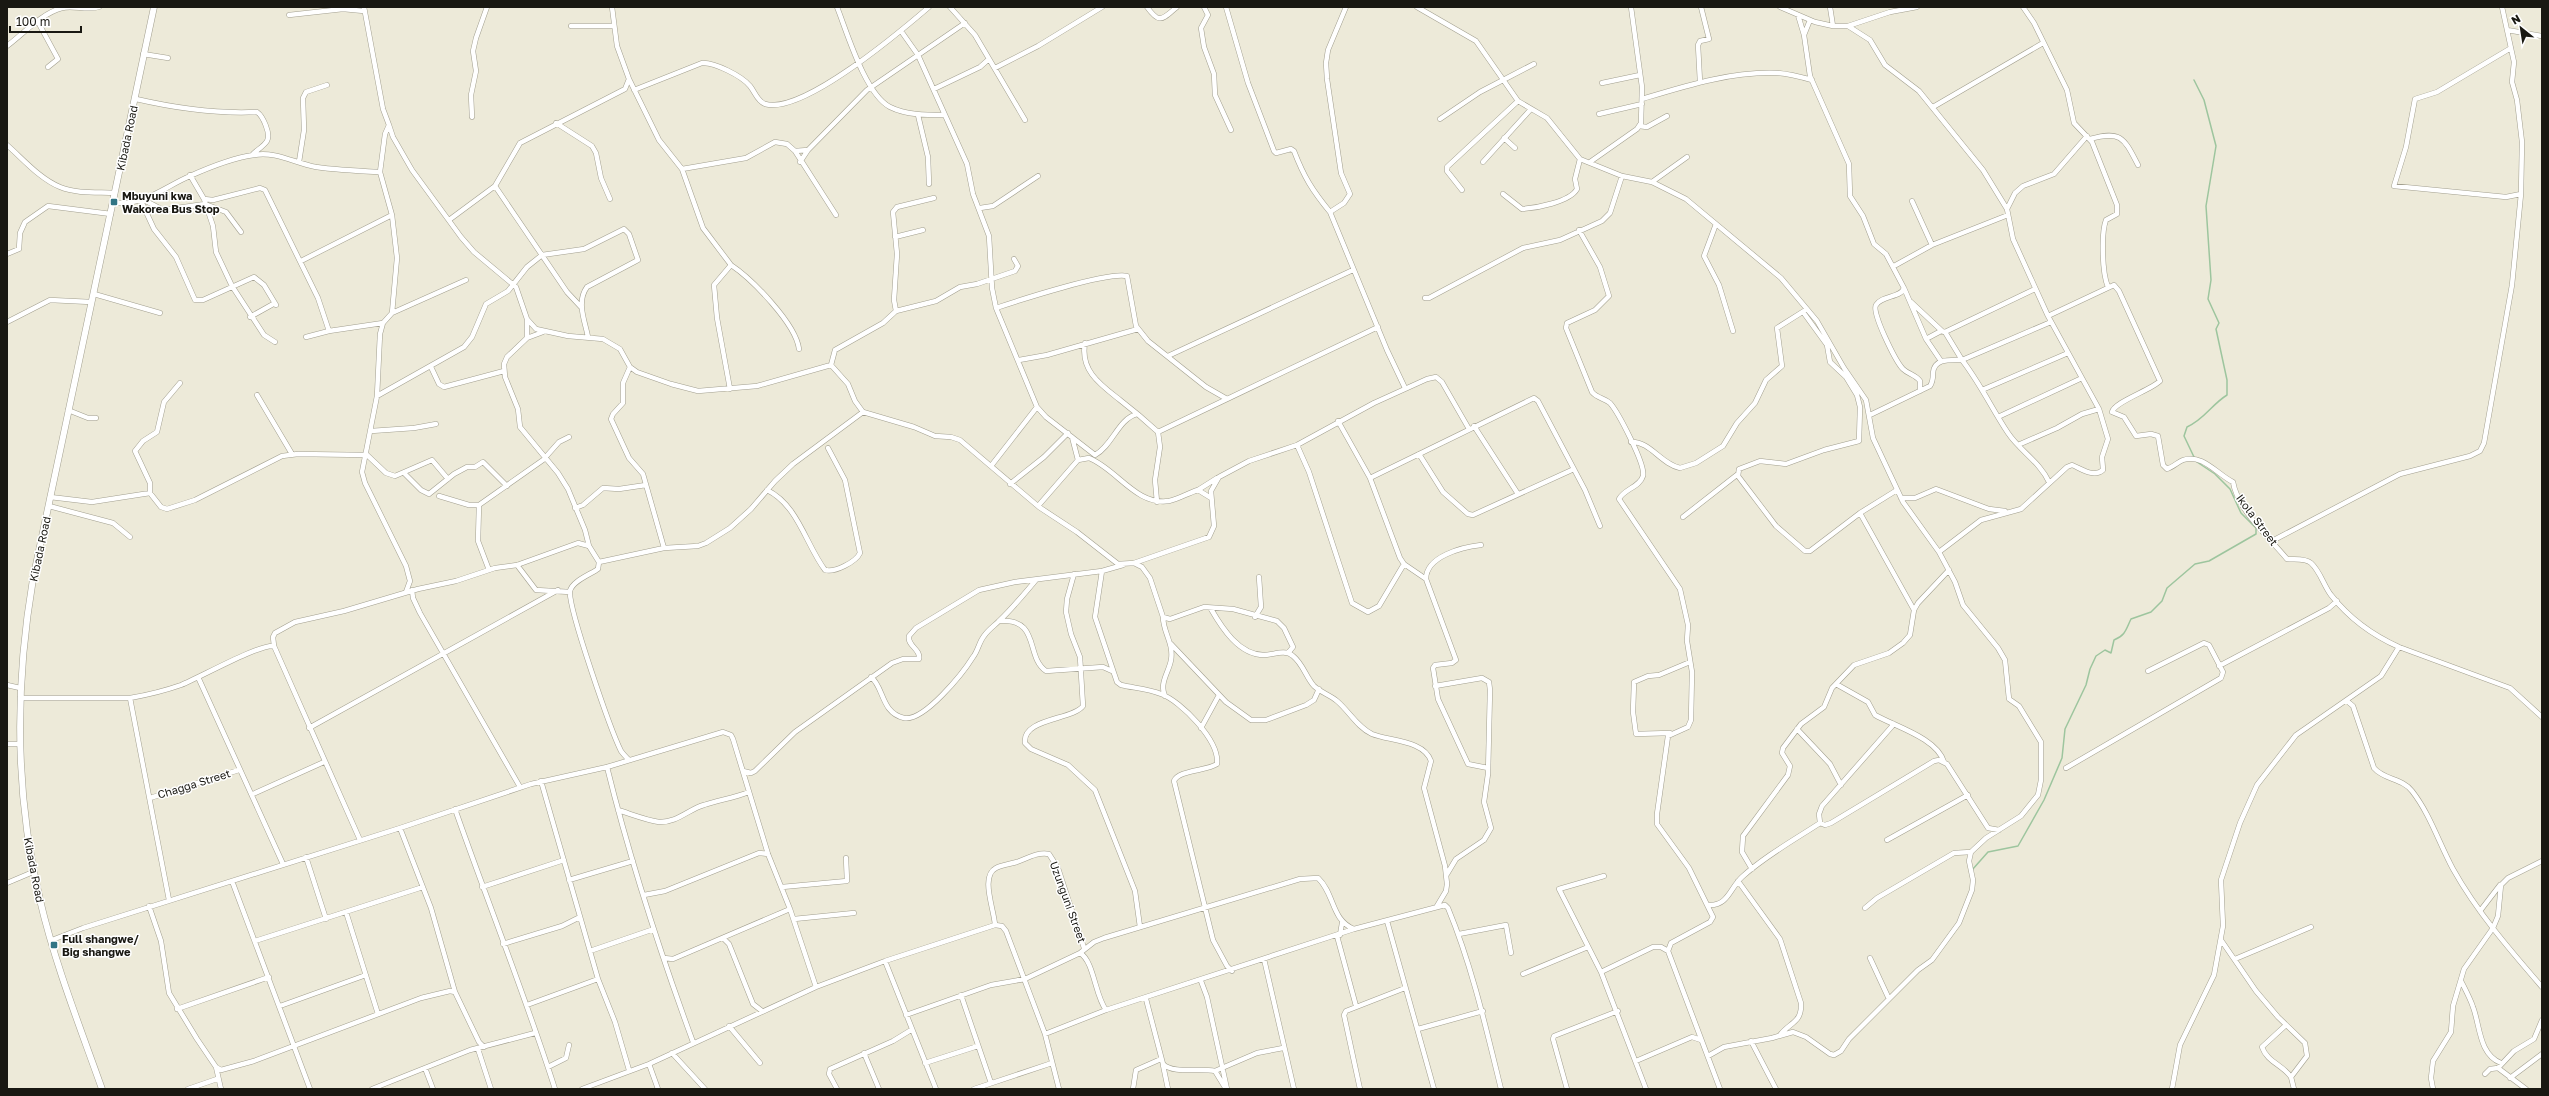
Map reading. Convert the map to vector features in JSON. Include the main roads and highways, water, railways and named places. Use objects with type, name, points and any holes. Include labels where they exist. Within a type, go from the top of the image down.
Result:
[{"type":"main road","name":"Kibada Road","points":[[102,1089],[52,940],[33,872],[24,807],[20,744],[20,688],[25,623],[68,410],[114,202],[154,7]]},
{"type":"waterway","points":[[2194,80],[2204,100],[2216,146],[2206,206],[2211,280],[2208,299],[2219,323],[2216,329],[2227,380],[2227,395],[2199,420],[2187,427],[2184,436],[2194,457]]},
{"type":"waterway","points":[[1972,870],[1988,852],[2018,846],[2044,800],[2062,758],[2065,729],[2086,685],[2090,669],[2096,656],[2105,650],[2111,653],[2114,640],[2123,634],[2131,619],[2151,612],[2162,601],[2167,588],[2195,564],[2209,561],[2256,534],[2256,528],[2241,513],[2230,489],[2215,474],[2197,462]]},
{"type":"place","name":"Mbuyuni kwa Wakorea Bus Stop","points":[[114,202]]},
{"type":"place","name":"Full shangwe/ Big shangwe","points":[[54,945]]}]
